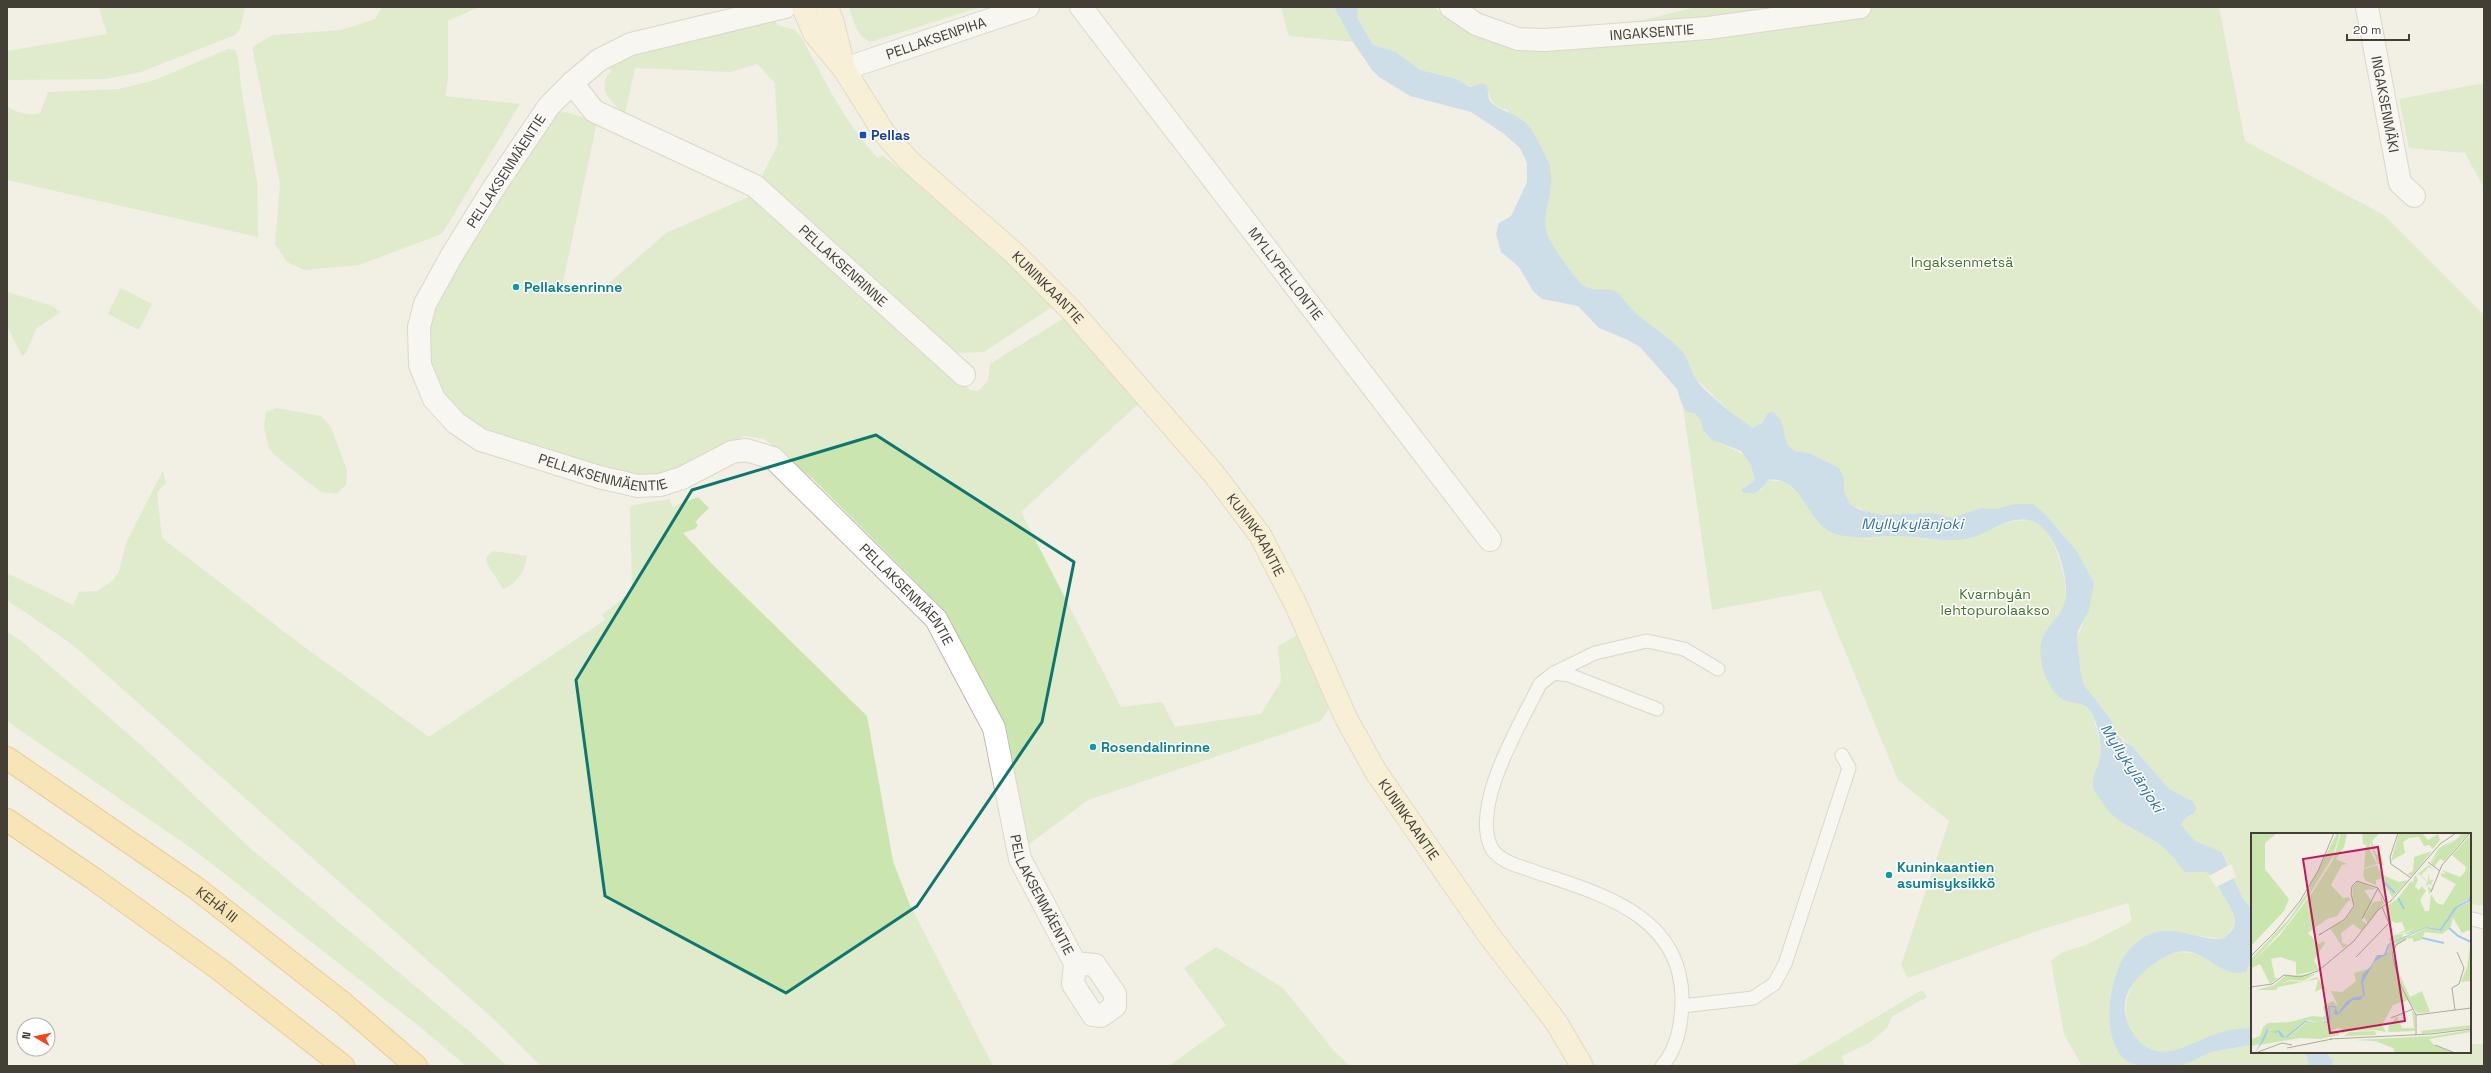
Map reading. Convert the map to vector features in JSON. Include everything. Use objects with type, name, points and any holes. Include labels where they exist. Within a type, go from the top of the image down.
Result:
[{"type":"highway","name":"KEHÄ III","points":[[7,758],[196,888],[344,1004],[416,1066]]},
{"type":"highway","points":[[7,820],[94,878],[212,965],[343,1066]]},
{"type":"main road","name":"KUNINKAANTIE","points":[[803,7],[814,33],[844,69],[884,133],[909,161],[1013,252],[1071,310],[1214,474],[1260,535],[1296,605],[1346,718],[1376,772],[1488,934],[1556,1022],[1582,1066]]},
{"type":"main road","name":"KUNINKAANTIE","points":[[826,7],[833,23],[844,69]]},
{"type":"street","name":"PELLAKSENMÄENTIE","points":[[785,7],[631,44],[599,60],[572,83],[549,106],[493,189],[452,255],[425,304],[419,327],[420,365],[434,399],[456,424],[481,440],[599,477],[638,486],[660,485],[682,478],[732,452],[746,450],[773,458],[936,619],[994,728],[1020,859],[1075,963]]},
{"type":"street","name":"PELLAKSENPIHA","points":[[844,69],[1028,7]]},
{"type":"street","name":"MYLLYPELLONTIE","points":[[1081,7],[1490,540]]},
{"type":"street","name":"INGAKSENTIE","points":[[1451,7],[1476,24],[1518,38],[1545,40],[1708,28],[1860,7]]},
{"type":"street","name":"INGAKSENMÄKI","points":[[2367,7],[2400,183],[2414,196]]},
{"type":"street","name":"PELLAKSENRINNE","points":[[572,83],[594,111],[755,186],[964,375]]},
{"type":"lane","points":[[1662,1066],[1670,1056],[1682,1020],[1682,986],[1670,950],[1645,918],[1615,900],[1506,862],[1490,846],[1486,812],[1495,780],[1540,684],[1554,673],[1595,653],[1647,641],[1684,649],[1718,669]]},
{"type":"lane","points":[[1554,673],[1568,675],[1657,709]]},
{"type":"lane","points":[[1682,1006],[1753,998],[1774,984],[1785,964],[1849,768],[1842,755]]},
{"type":"highlighted area","points":[[876,435],[1074,562],[1042,722],[917,906],[786,993],[605,896],[576,680],[692,490]]},
{"type":"green space","points":[[99,7],[245,7],[240,29],[235,35],[141,72],[106,79],[7,80],[7,51],[107,34]]},
{"type":"green space","points":[[382,7],[479,7],[448,21],[448,80],[445,96],[520,104],[442,234],[359,265],[304,270],[287,262],[275,244],[280,184],[252,47],[273,35],[341,30],[375,19]]},
{"type":"green space","points":[[849,7],[981,7],[870,42],[858,31]]},
{"type":"green space","points":[[1281,7],[1334,7],[1353,42],[1289,36]]},
{"type":"green space","name":"Ingaksenmetsä","points":[[1355,7],[1434,7],[1442,14],[1492,39],[1603,30],[1696,7],[2219,7],[2245,141],[2384,215],[2484,315],[2484,906],[2471,904],[2471,833],[2251,833],[2251,918],[2223,853],[2197,848],[2181,825],[2184,820],[2192,815],[2185,802],[2169,789],[2132,746],[2117,734],[2110,718],[2084,685],[2081,674],[2077,638],[2083,623],[2085,569],[2076,550],[2045,514],[1962,520],[1871,514],[1850,504],[1844,491],[1798,452],[1794,451],[1760,428],[1753,428],[1738,419],[1696,379],[1694,375],[1588,295],[1541,236],[1546,170],[1507,110],[1494,104],[1488,91],[1418,72],[1385,49],[1373,45],[1357,17]]},
{"type":"green space","points":[[775,19],[777,25],[795,30],[802,38],[845,116],[866,145],[878,158],[882,155],[966,222],[1055,305],[984,352],[954,353],[759,182],[778,144],[775,83],[757,64],[731,72],[635,68],[624,118],[616,113],[618,108],[607,95],[604,86],[611,71],[609,64],[619,58]]},
{"type":"green space","points":[[228,49],[235,50],[238,57],[241,87],[257,182],[258,237],[7,180],[7,106],[23,113],[40,113],[48,92],[119,89],[155,80]]},
{"type":"green space","points":[[2484,83],[2484,188],[2465,153],[2409,148],[2399,99]]},
{"type":"green space","points":[[566,112],[597,122],[563,282],[602,289],[666,233],[753,195],[970,390],[978,391],[988,381],[990,364],[1064,318],[1138,404],[1021,512],[1121,707],[1162,702],[1175,727],[1261,714],[1281,681],[1278,646],[1297,635],[1329,708],[1321,721],[1088,800],[1028,845],[1007,731],[944,610],[812,478],[764,439],[745,436],[669,473],[637,477],[502,436],[466,419],[444,395],[429,368],[426,336],[435,299],[498,196],[555,113]]},
{"type":"green space","points":[[121,288],[152,304],[139,330],[108,314]]},
{"type":"green space","points":[[7,292],[50,305],[61,312],[37,328],[26,353],[22,356],[7,326]]},
{"type":"green space","name":"Kvarnbyån lehtopurolaakso","points":[[1683,407],[1694,413],[1701,420],[1703,430],[1711,438],[1742,454],[1748,460],[1753,468],[1755,480],[1745,486],[1761,491],[1768,480],[1785,482],[1802,497],[1865,539],[1883,536],[1907,536],[1953,540],[1968,537],[2011,522],[2024,520],[2037,523],[2047,533],[2061,563],[2064,576],[2065,603],[2084,705],[2091,711],[2099,737],[2214,876],[2232,910],[2234,918],[2234,925],[2230,932],[2222,939],[2201,936],[2122,960],[2125,1051],[2197,1059],[2212,1052],[2251,1045],[2251,1053],[2305,1053],[2308,1059],[2308,1066],[2082,1066],[2064,1034],[2051,961],[2061,953],[2086,945],[2132,921],[2128,903],[2043,929],[1908,978],[1901,965],[1949,821],[1898,780],[1820,590],[1712,610]]},
{"type":"green space","points":[[276,408],[321,416],[331,427],[347,470],[346,485],[337,494],[321,492],[280,460],[269,449],[264,427],[266,412]]},
{"type":"green space","points":[[163,470],[166,483],[157,492],[162,538],[299,643],[429,737],[605,620],[602,615],[632,591],[630,508],[634,505],[670,499],[672,507],[698,497],[709,508],[695,522],[698,525],[695,529],[683,533],[714,566],[867,716],[893,861],[909,903],[993,1066],[541,1066],[499,1024],[73,645],[7,600],[7,573],[73,605],[79,592],[97,591],[113,580],[119,572],[126,543]]},
{"type":"green space","points":[[493,551],[527,556],[520,576],[513,584],[503,589],[486,562],[487,556]]},
{"type":"green space","points":[[7,632],[20,640],[141,745],[251,849],[475,1036],[507,1066],[466,1066],[420,1027],[198,853],[7,721]]},
{"type":"green space","points":[[2251,946],[2251,1030],[2227,1033],[2207,1038],[2183,1049],[2162,1051],[2148,1049],[2137,1040],[2132,1032],[2126,1015],[2126,1004],[2129,992],[2135,981],[2152,963],[2163,957],[2181,952],[2197,954]]},
{"type":"green space","points":[[1217,947],[1283,988],[1335,1052],[1350,1066],[1169,1066],[1226,1025],[1184,968]]},
{"type":"green space","points":[[1922,990],[1927,997],[1893,1016],[1887,1028],[1869,1043],[1842,1056],[1845,1066],[1794,1066]]},
{"type":"green space","points":[[2471,1044],[2484,1044],[2484,1066],[2325,1066],[2319,1053],[2471,1053]]},
{"type":"water","name":"Myllykylänjoki","points":[[1334,7],[1358,7],[1357,17],[1373,45],[1396,52],[1420,70],[1456,79],[1470,87],[1483,83],[1487,86],[1489,100],[1497,107],[1519,118],[1528,125],[1546,157],[1550,167],[1551,178],[1551,188],[1546,218],[1548,236],[1560,256],[1577,279],[1586,287],[1611,290],[1618,293],[1643,319],[1681,350],[1700,384],[1722,405],[1747,424],[1753,428],[1762,423],[1768,413],[1773,412],[1781,420],[1787,444],[1794,451],[1809,453],[1839,468],[1844,478],[1844,491],[1850,504],[1860,510],[1882,515],[1933,513],[1952,518],[1981,508],[1996,509],[2015,504],[2033,504],[2045,514],[2076,550],[2094,583],[2089,610],[2078,631],[2077,638],[2081,674],[2084,685],[2110,718],[2117,734],[2123,741],[2132,746],[2169,789],[2192,801],[2196,807],[2195,812],[2184,820],[2181,825],[2195,841],[2222,852],[2243,899],[2251,909],[2251,961],[2246,972],[2236,973],[2227,971],[2193,952],[2183,951],[2171,954],[2150,966],[2133,984],[2125,1002],[2125,1011],[2129,1025],[2141,1043],[2150,1049],[2160,1051],[2170,1051],[2181,1048],[2218,1033],[2242,1028],[2251,1028],[2251,1045],[2213,1052],[2180,1066],[2161,1068],[2137,1065],[2125,1059],[2117,1049],[2112,1035],[2110,1003],[2117,972],[2122,960],[2130,949],[2148,935],[2167,931],[2176,931],[2212,939],[2222,939],[2229,934],[2235,922],[2232,910],[2212,875],[2204,872],[2185,872],[2162,846],[2126,825],[2112,814],[2094,790],[2093,780],[2099,762],[2101,743],[2094,717],[2085,706],[2067,701],[2056,694],[2048,682],[2042,665],[2040,652],[2041,642],[2048,628],[2062,609],[2066,592],[2063,568],[2059,556],[2048,534],[2041,526],[2024,519],[2017,520],[2001,524],[1980,535],[1953,540],[1902,536],[1864,538],[1846,536],[1833,533],[1821,525],[1799,495],[1786,483],[1778,480],[1768,480],[1757,492],[1742,492],[1742,489],[1755,480],[1751,465],[1741,451],[1712,440],[1703,430],[1700,419],[1694,413],[1687,412],[1683,407],[1677,389],[1640,347],[1628,340],[1599,328],[1578,306],[1542,299],[1533,291],[1519,267],[1501,252],[1496,234],[1499,223],[1511,216],[1527,182],[1527,163],[1520,148],[1503,133],[1471,112],[1410,96],[1379,77],[1372,70],[1353,42]]},
{"type":"water","points":[[2305,1053],[2327,1053],[2333,1061],[2332,1066],[2308,1066],[2308,1059]]},
{"type":"pier","points":[[2231,864],[2236,877],[2216,887],[2209,876]]},
{"type":"place","name":"Pellas","points":[[863,135]]},
{"type":"place","name":"Pellaksenrinne","points":[[516,287]]},
{"type":"place","name":"Rosendalinrinne","points":[[1093,747]]},
{"type":"place","name":"Kuninkaantien asumisyksikkö","points":[[1889,875]]}]
